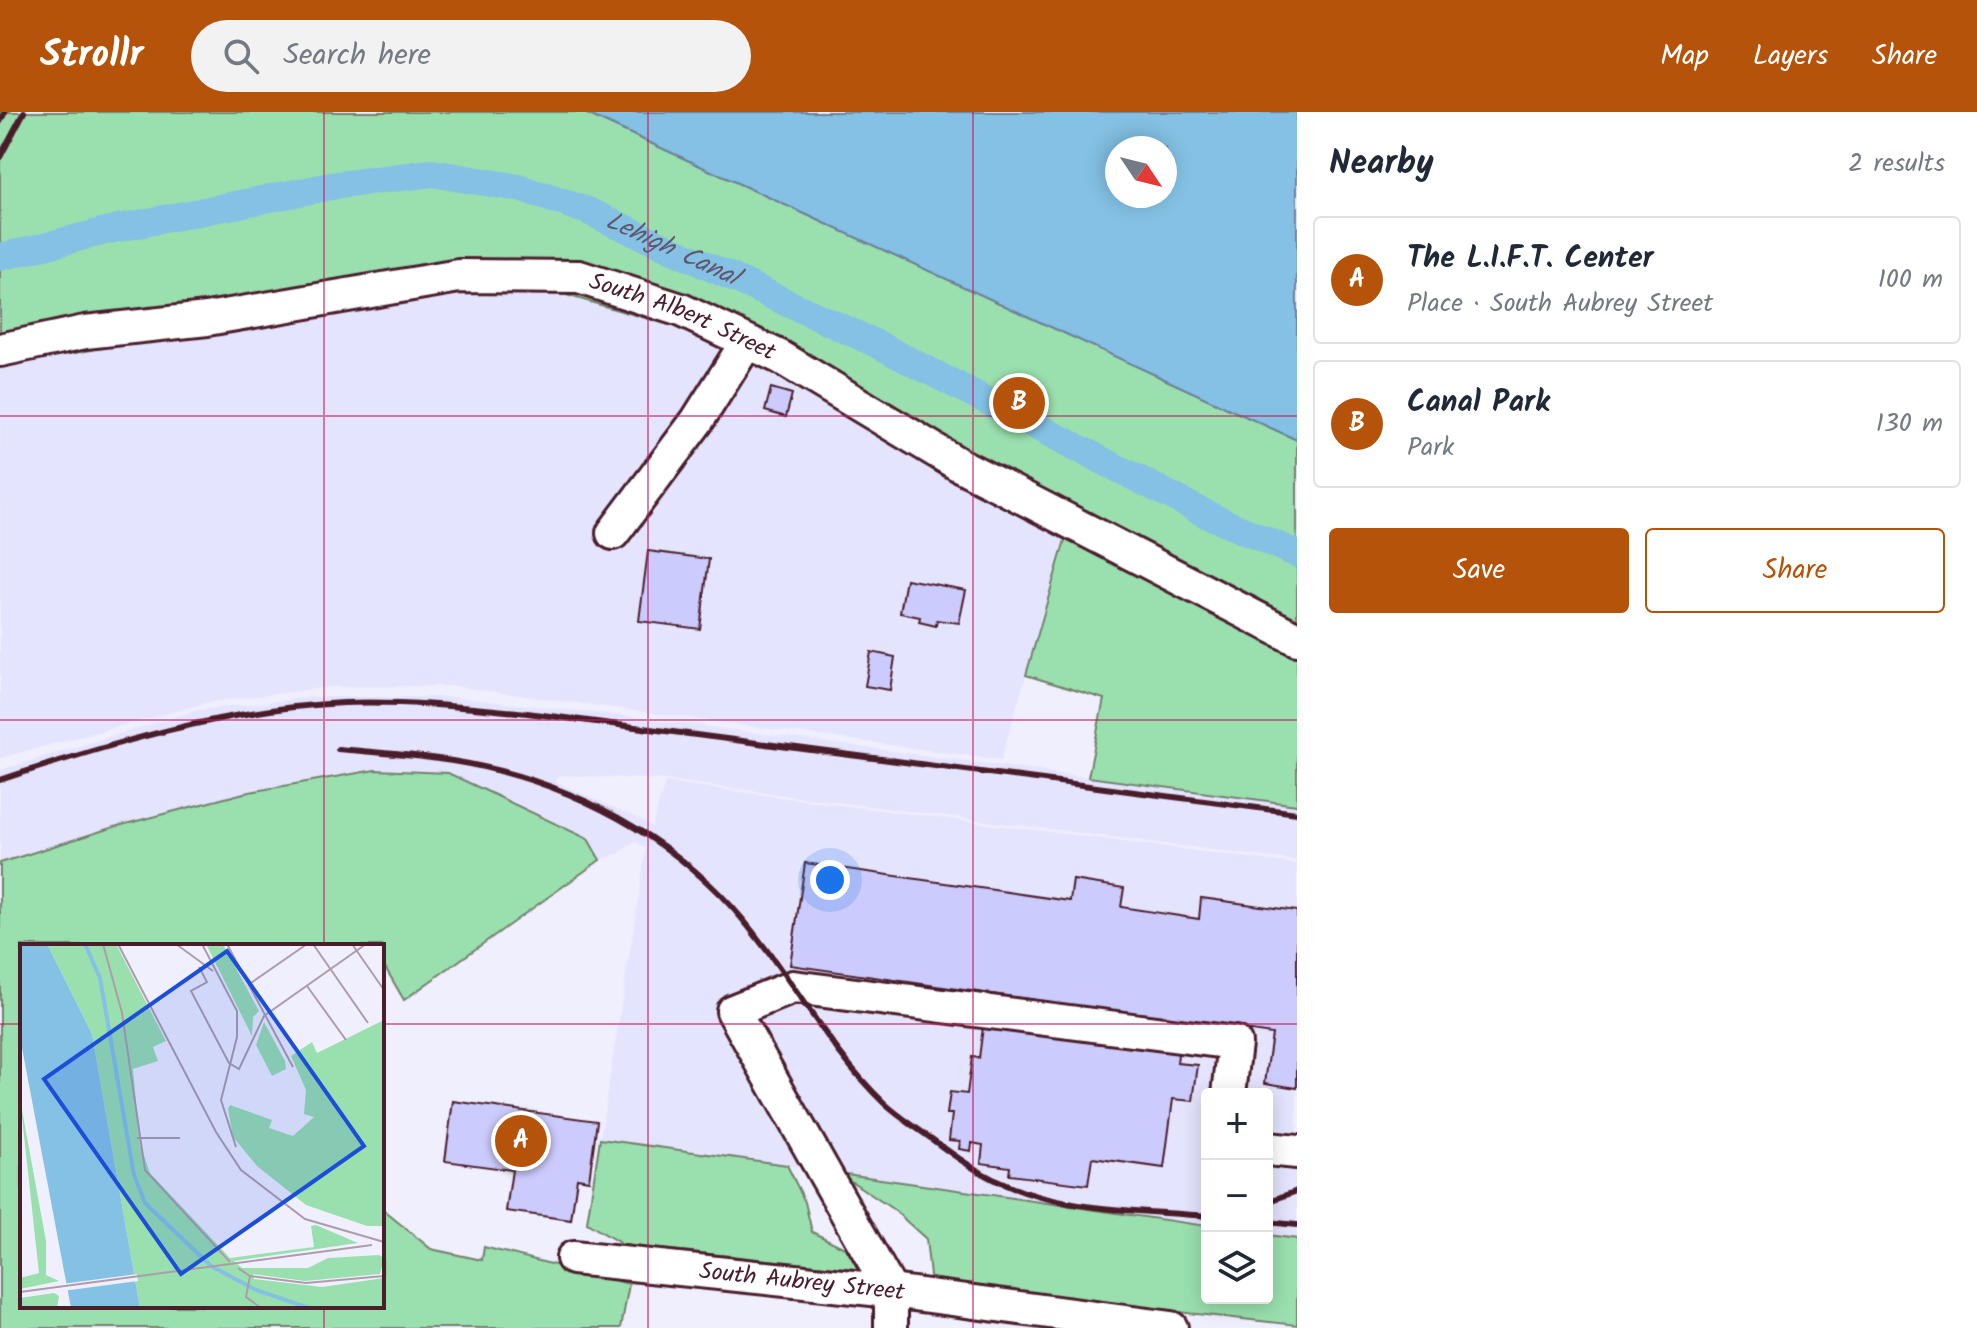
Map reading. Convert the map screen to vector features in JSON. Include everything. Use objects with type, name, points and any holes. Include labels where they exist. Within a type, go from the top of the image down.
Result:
[{"type":"street","name":"South Albert Street","points":[[0,350],[85,332],[207,319],[459,276],[579,277],[681,310],[780,357],[958,464],[1297,639]]},
{"type":"street","points":[[613,533],[697,421],[747,342]]},
{"type":"street","points":[[891,1328],[891,1291],[733,1011],[793,987],[1235,1043],[1230,1088]]},
{"type":"street","points":[[1273,1150],[1297,1152]]},
{"type":"street","name":"South Aubrey Street","points":[[573,1258],[891,1291],[1080,1323],[1171,1328]]},
{"type":"shaded area","points":[[450,287],[549,290],[707,336],[1066,541],[1001,760],[451,686],[330,687],[210,702],[0,758],[0,366]]},
{"type":"shaded area","points":[[314,697],[451,697],[650,719],[1297,805],[1297,861],[665,780],[559,775],[556,782],[652,827],[665,782],[1297,864],[1297,1239],[1273,1236],[1273,1088],[1201,1088],[1201,1225],[600,1139],[646,849],[634,841],[620,853],[600,860],[587,839],[0,863],[0,770],[198,710]]},
{"type":"green space","points":[[0,112],[583,112],[1297,440],[1297,805],[1088,777],[1104,699],[1026,675],[1065,540],[707,336],[549,290],[450,287],[0,366]]},
{"type":"green space","points":[[375,770],[448,773],[588,839],[600,860],[404,1000],[384,965],[384,944],[20,944],[20,1308],[384,1308],[384,1211],[431,1249],[482,1260],[484,1247],[629,1284],[621,1328],[0,1328],[0,863],[114,827],[244,793]]},
{"type":"green space","points":[[600,1139],[787,1165],[805,1202],[812,1232],[861,1256],[864,1270],[623,1245],[587,1223]]},
{"type":"green space","points":[[839,1173],[1201,1225],[1201,1304],[1273,1304],[1273,1236],[1297,1239],[1297,1325],[931,1285],[926,1239],[894,1210]]},
{"type":"water","points":[[583,112],[1297,112],[1297,440]]},
{"type":"building","points":[[771,388],[792,394],[786,417],[765,411]]},
{"type":"building","points":[[648,551],[709,559],[700,629],[639,621]]},
{"type":"building","points":[[906,579],[966,590],[959,623],[937,620],[936,626],[919,622],[920,617],[900,613]]},
{"type":"building","points":[[871,652],[895,657],[890,690],[865,686]]},
{"type":"building","points":[[805,863],[1070,901],[1073,880],[1124,888],[1121,907],[1199,919],[1201,898],[1297,911],[1297,1088],[1265,1083],[1272,1034],[790,965]]},
{"type":"building","points":[[984,1019],[1179,1045],[1177,1063],[1198,1065],[1193,1101],[1173,1099],[1164,1168],[1092,1158],[1088,1185],[1009,1175],[1010,1167],[981,1163],[983,1145],[972,1143],[971,1151],[959,1149],[960,1141],[949,1140],[952,1114],[947,1114],[950,1092],[967,1094],[972,1057],[979,1058]]},
{"type":"building","points":[[453,1101],[597,1121],[589,1180],[577,1178],[571,1220],[506,1211],[512,1170],[445,1161]]},
{"type":"waterway","name":"Lehigh Canal","points":[[0,257],[118,228],[331,186],[432,173],[519,188],[588,211],[879,345],[1206,514],[1297,554]]},
{"type":"railway","points":[[0,122],[5,112]]},
{"type":"railway","points":[[0,157],[24,112]]},
{"type":"railway","points":[[0,780],[84,753],[213,720],[300,706],[390,703],[527,713],[1297,813]]},
{"type":"railway","points":[[338,749],[480,766],[535,781],[602,809],[664,847],[720,894],[762,944],[828,1038],[864,1082],[896,1113],[964,1162],[999,1182],[1049,1199],[1101,1208],[1201,1216]]},
{"type":"railway","points":[[1273,1200],[1297,1191]]},
{"type":"railway","points":[[1273,1223],[1297,1225]]},
{"type":"place","name":"Canal Park","points":[[1019,403]]},
{"type":"place","name":"The L.I.F.T. Center","points":[[521,1141]]}]
